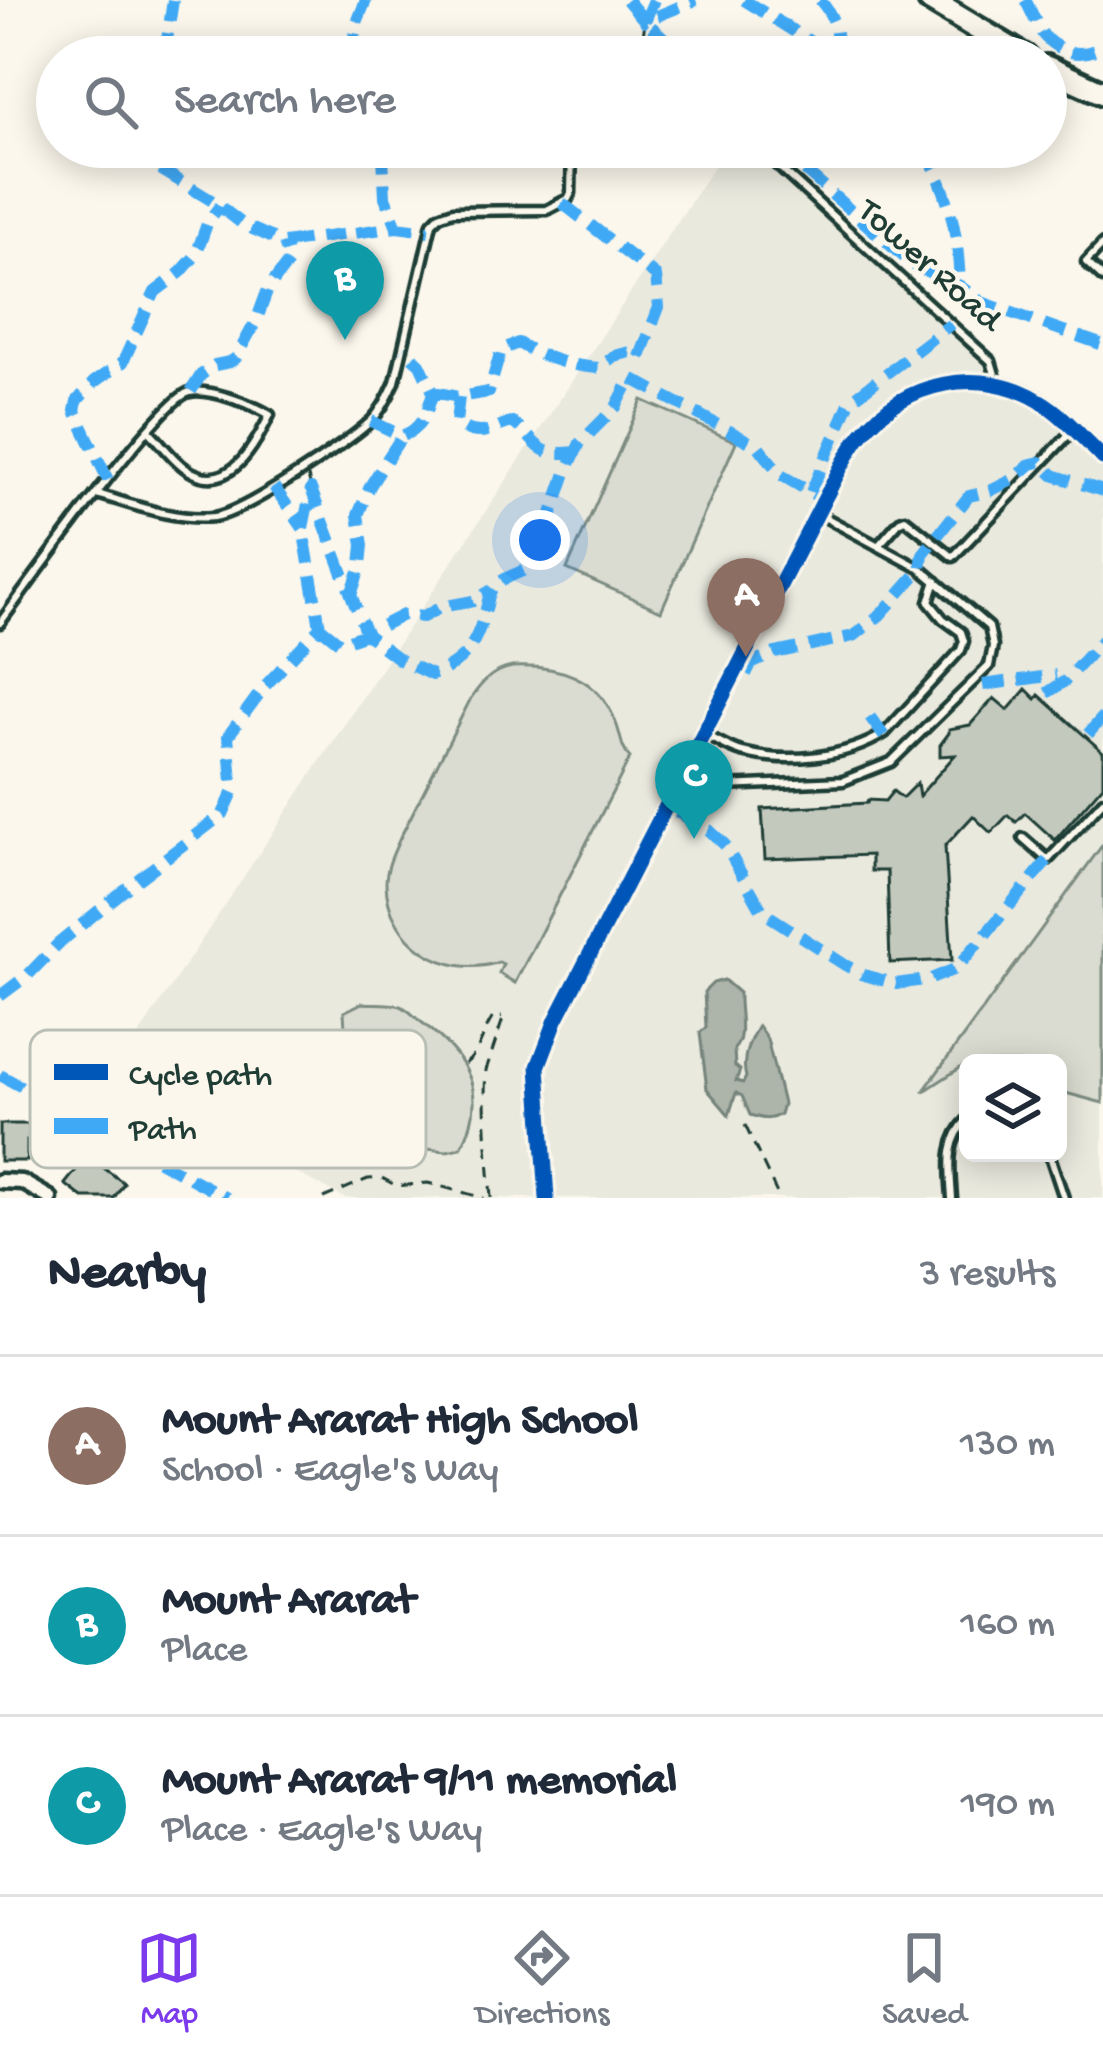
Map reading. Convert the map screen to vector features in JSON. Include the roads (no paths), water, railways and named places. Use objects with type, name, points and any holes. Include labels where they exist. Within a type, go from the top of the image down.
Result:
[{"type":"highway","points":[[930,0],[990,36]]},
{"type":"highway","points":[[1067,77],[1103,94]]},
{"type":"street","points":[[547,1198],[538,1067],[556,1020],[863,432],[890,406],[926,388],[977,381],[1042,401],[1103,458]]},
{"type":"street","points":[[0,1180],[22,1182],[50,1198]]},
{"type":"lane","points":[[97,494],[168,514],[218,517],[341,445],[380,411],[395,382],[432,223],[452,211],[557,207],[571,193],[572,168]]},
{"type":"lane","name":"Tower Road","points":[[780,168],[991,361],[998,384]]},
{"type":"lane","points":[[1103,244],[1086,262],[1103,278]]},
{"type":"lane","points":[[0,623],[97,494],[148,430],[171,404],[191,391],[235,398],[270,415],[245,459],[233,471],[218,475],[202,476],[184,468],[148,430]]},
{"type":"lane","points":[[878,546],[905,519],[953,556],[1073,430]]},
{"type":"lane","points":[[677,788],[843,781],[891,762],[989,667],[993,646],[989,627],[921,569],[817,514]]},
{"type":"lane","points":[[703,734],[740,752],[800,757],[846,751],[884,734],[962,650],[961,632],[929,602],[936,580]]},
{"type":"lane","points":[[1023,838],[1048,860],[1103,801]]},
{"type":"lane","points":[[952,1198],[950,1148],[959,1128]]},
{"type":"lane","points":[[1052,1162],[1064,1198]]},
{"type":"place","name":"Mount Ararat","points":[[345,340]]},
{"type":"place","name":"Mount Ararat High School","points":[[746,657]]},
{"type":"place","name":"Mount Ararat 9/11 memorial","points":[[694,839]]}]
